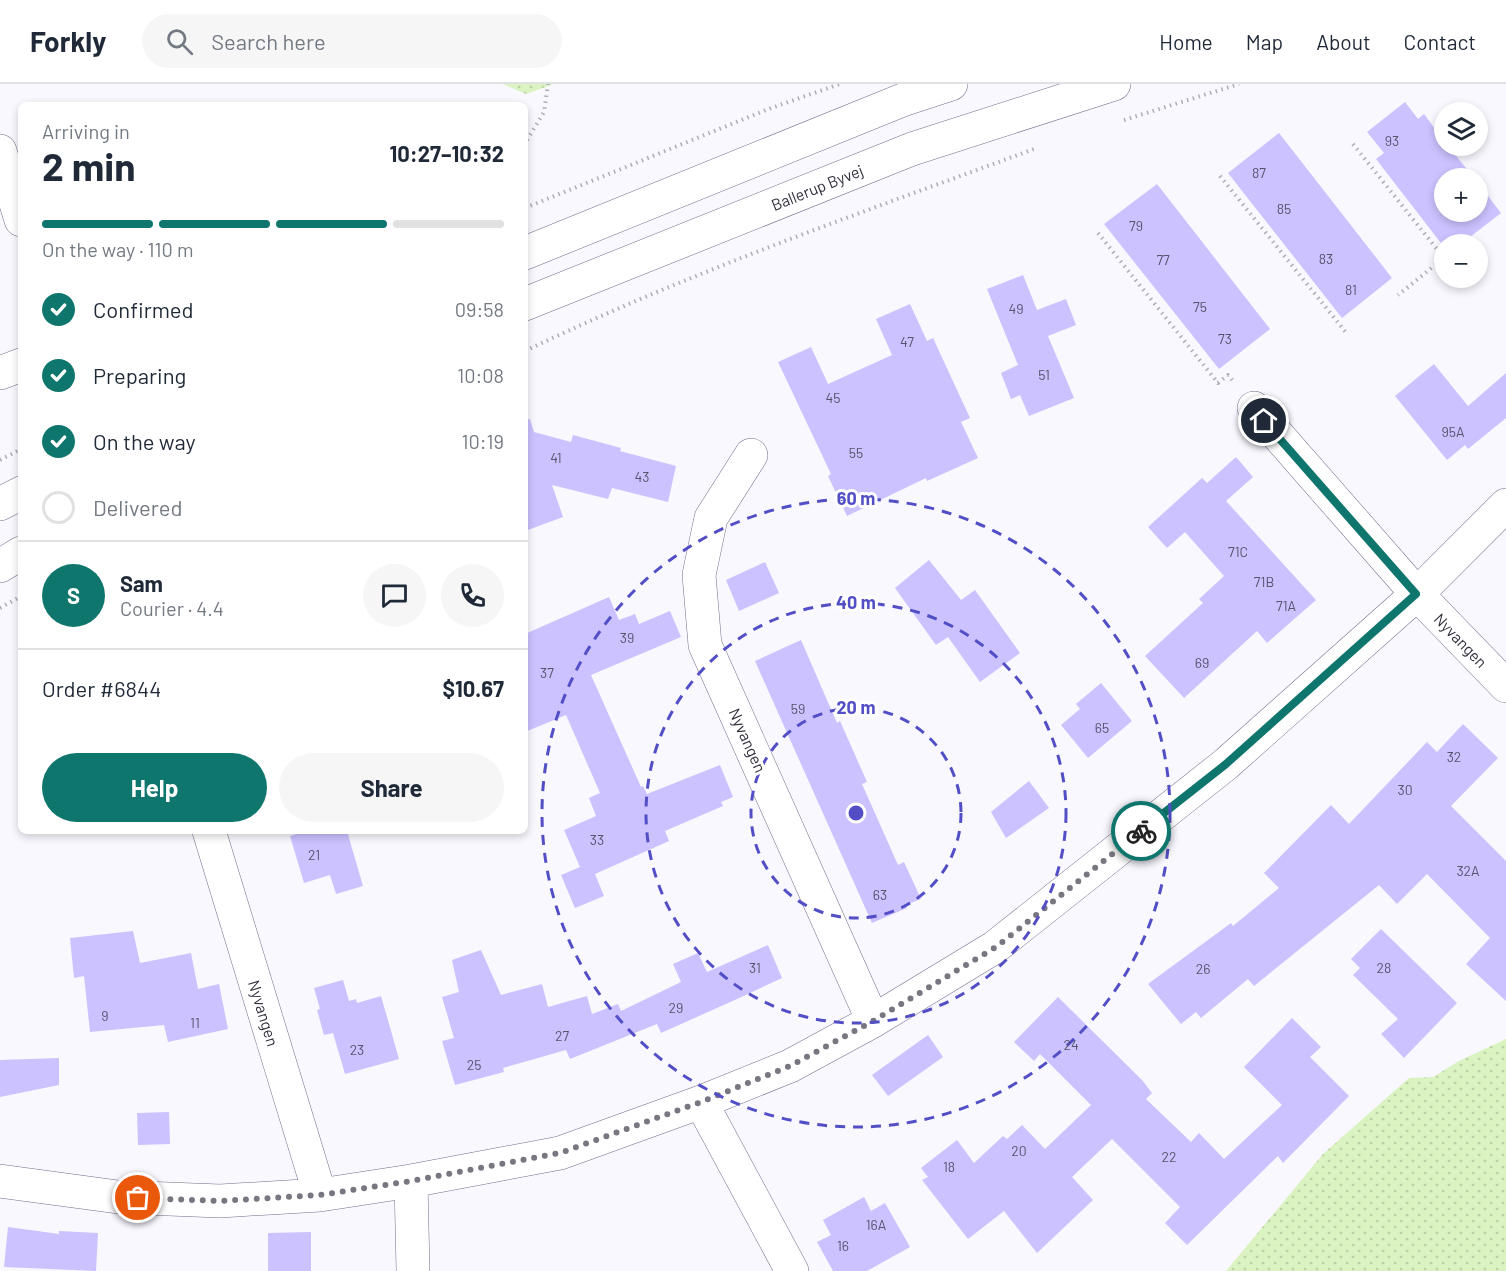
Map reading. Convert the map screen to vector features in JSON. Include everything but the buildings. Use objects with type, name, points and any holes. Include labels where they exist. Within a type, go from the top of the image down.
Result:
[{"type":"street","points":[[528,252],[905,99],[951,84]]},
{"type":"street","name":"Ballerup Byvej","points":[[528,303],[912,149],[1114,84]]},
{"type":"street","points":[[0,151],[18,210]]},
{"type":"street","points":[[0,373],[18,366]]},
{"type":"street","name":"Nyvangen","points":[[1254,408],[1416,594],[1506,686]]},
{"type":"street","name":"Nyvangen","points":[[751,455],[711,518],[699,575],[705,645],[873,1021]]},
{"type":"street","points":[[0,504],[18,495]]},
{"type":"street","points":[[0,1181],[118,1197],[220,1201],[320,1195],[411,1181],[560,1153],[701,1102],[790,1066],[873,1021],[996,947],[1226,764],[1416,594],[1506,505]]},
{"type":"street","points":[[0,566],[18,555]]},
{"type":"street","name":"Nyvangen","points":[[209,834],[320,1195]]},
{"type":"street","points":[[701,1102],[792,1271]]},
{"type":"street","points":[[411,1181],[413,1271]]},
{"type":"path","points":[[528,138],[544,112],[548,84]]},
{"type":"path","points":[[528,207],[771,108],[840,84]]},
{"type":"path","points":[[1114,123],[1239,84]]},
{"type":"path","points":[[1353,144],[1444,258],[1398,295]]},
{"type":"path","points":[[528,350],[625,305],[844,219],[1035,149]]},
{"type":"path","points":[[1220,176],[1348,335]]},
{"type":"path","points":[[1098,232],[1218,383]]},
{"type":"path","points":[[0,460],[18,451]]},
{"type":"path","points":[[0,608],[18,599]]},
{"type":"green space","points":[[503,84],[554,84],[526,94]]},
{"type":"green space","points":[[1506,1039],[1506,1271],[1226,1271],[1323,1154],[1409,1078],[1433,1077],[1459,1061]]},
{"type":"way so far","points":[[138,1198],[220,1201],[320,1195],[411,1181],[560,1153],[701,1102],[790,1066],[873,1021],[996,947],[1141,831]]},
{"type":"route","points":[[1141,831],[1226,764],[1416,594],[1264,421]]}]
